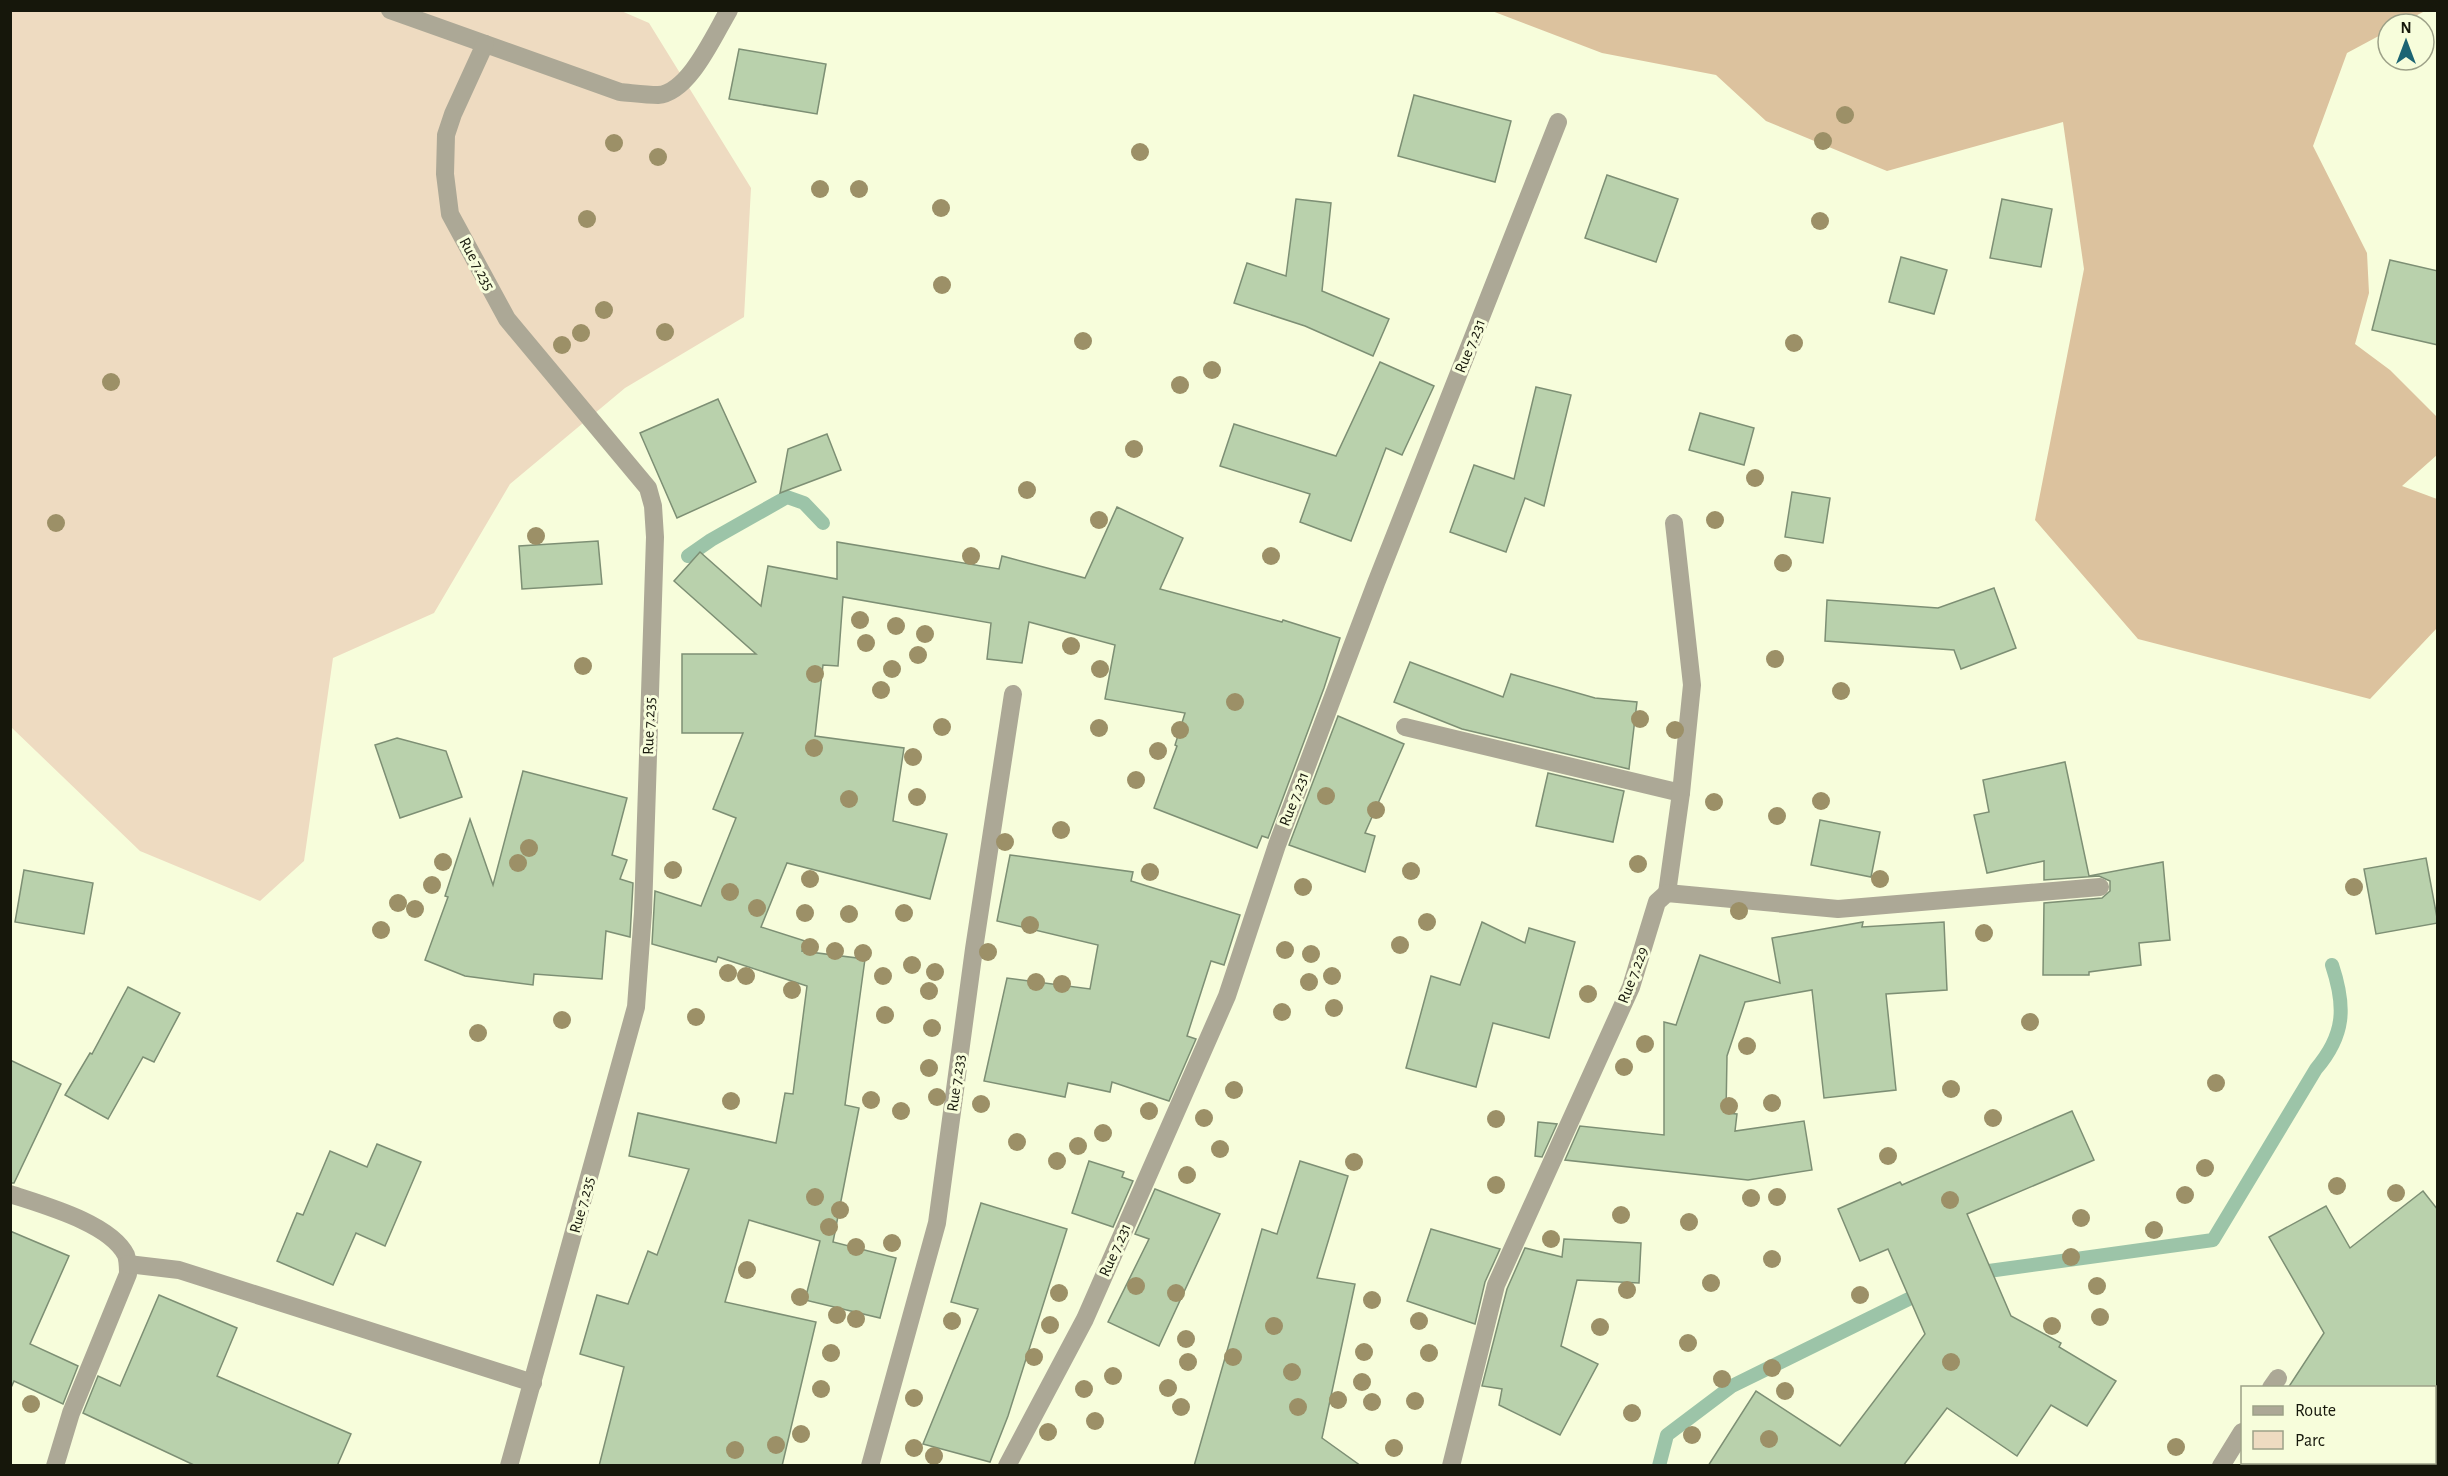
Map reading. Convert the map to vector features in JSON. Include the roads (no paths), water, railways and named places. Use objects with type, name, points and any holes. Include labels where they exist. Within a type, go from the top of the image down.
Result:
[{"type":"street","points":[[390,10],[620,92],[660,95],[675,89],[686,81],[729,10]]},
{"type":"street","name":"Rue 7.235","points":[[485,44],[453,114],[446,135],[445,174],[450,214],[507,319],[648,488],[655,537],[643,912],[636,1007],[509,1466]]},
{"type":"street","name":"Rue 7.231","points":[[1007,1466],[1085,1319],[1227,996],[1277,845],[1371,594],[1558,122]]},
{"type":"street","points":[[1674,523],[1692,685],[1681,793],[1667,893],[1838,909],[2100,887]]},
{"type":"street","name":"Rue 7.233","points":[[870,1466],[937,1223],[974,949],[1012,694]]},
{"type":"street","points":[[1405,726],[1681,793]]},
{"type":"street","name":"Rue 7.229","points":[[1451,1466],[1496,1285],[1630,987],[1657,902],[1667,893]]},
{"type":"street","points":[[10,1194],[90,1223],[109,1236],[126,1254],[128,1264],[128,1274],[71,1413],[55,1466]]},
{"type":"street","points":[[128,1264],[179,1270],[532,1383]]},
{"type":"street","points":[[2221,1466],[2241,1434]]},
{"type":"waterway","points":[[688,556],[711,540],[787,497],[804,503],[823,523]]},
{"type":"waterway","points":[[1974,1273],[2213,1240],[2333,1044],[2341,1007],[2332,965]]},
{"type":"waterway","points":[[1659,1466],[1667,1435],[1732,1386],[1925,1291]]}]
